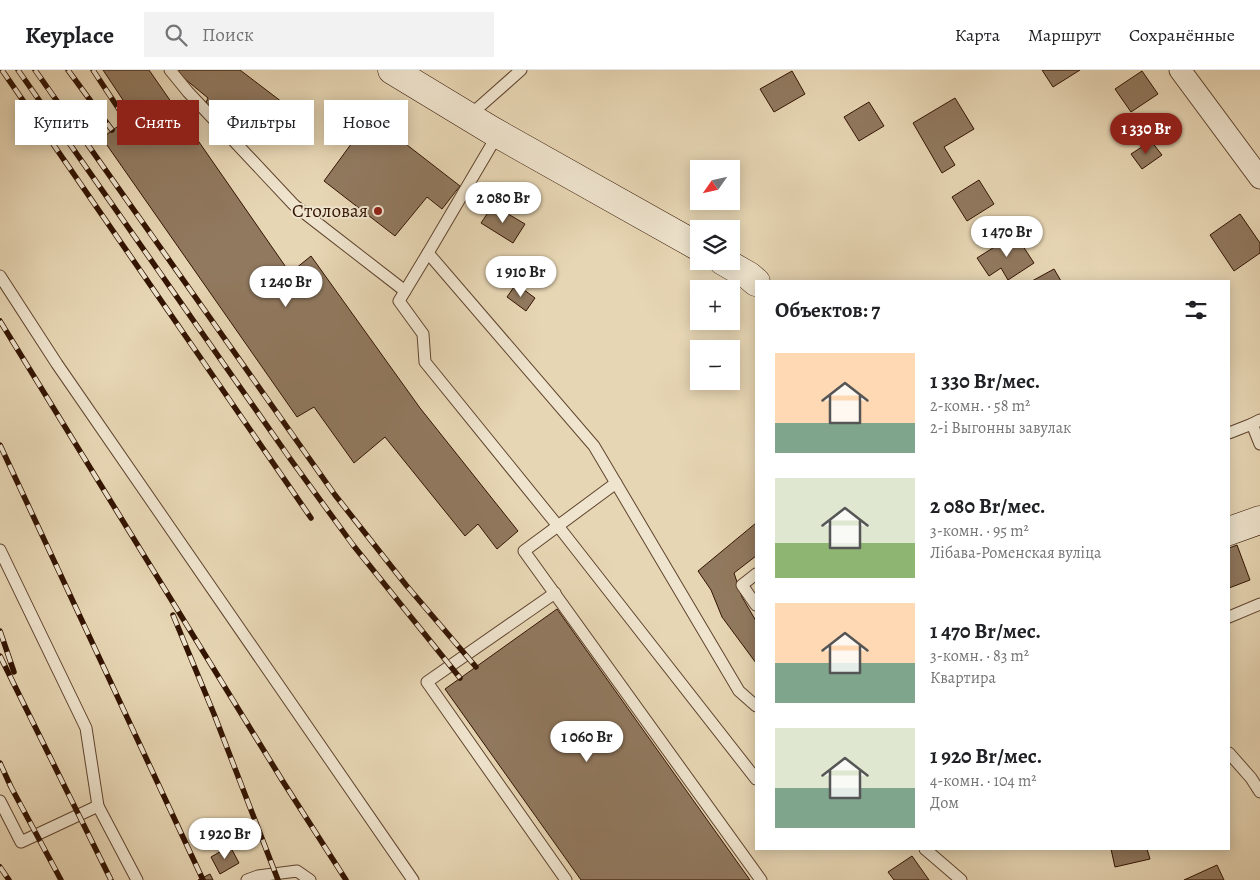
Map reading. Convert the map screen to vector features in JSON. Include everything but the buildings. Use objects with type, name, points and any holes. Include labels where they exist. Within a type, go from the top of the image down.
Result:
[{"type":"main road","points":[[392,70],[498,134],[690,243]]},
{"type":"main road","points":[[739,270],[755,281]]},
{"type":"main road","points":[[1230,531],[1260,520]]},
{"type":"street","points":[[1180,70],[1260,178]]},
{"type":"lane","points":[[170,70],[188,92],[294,205],[405,291]]},
{"type":"lane","points":[[469,116],[521,70]]},
{"type":"lane","points":[[498,134],[398,301],[423,334],[425,362],[558,526],[755,778]]},
{"type":"lane","points":[[428,253],[594,446],[739,691],[755,705]]},
{"type":"lane","points":[[0,276],[62,372],[413,880]]},
{"type":"lane","points":[[1230,433],[1256,422],[1260,444]]},
{"type":"lane","points":[[616,483],[524,551],[761,880]]},
{"type":"lane","points":[[0,550],[86,728],[98,806],[138,880]]},
{"type":"lane","points":[[755,575],[742,586],[755,604]]},
{"type":"lane","points":[[555,593],[427,682],[566,880]]},
{"type":"lane","points":[[1230,617],[1260,604]]},
{"type":"lane","points":[[1230,754],[1251,778],[1260,792]]},
{"type":"lane","points":[[0,801],[21,842],[98,806]]},
{"type":"lane","points":[[926,850],[962,880]]},
{"type":"lane","points":[[247,880],[258,876],[297,871],[310,880]]},
{"type":"railway","points":[[2,70],[311,518]]},
{"type":"railway","points":[[18,70],[291,460],[353,545],[460,678]]},
{"type":"railway","points":[[35,70],[335,495],[406,585],[476,667]]},
{"type":"railway","points":[[68,70],[112,130]]},
{"type":"railway","points":[[93,70],[117,106]]},
{"type":"railway","points":[[0,321],[282,780],[346,880]]},
{"type":"railway","points":[[0,445],[203,880]]},
{"type":"railway","points":[[173,615],[214,714],[278,880]]},
{"type":"railway","points":[[0,631],[14,672]]},
{"type":"railway","points":[[0,656],[111,880]]},
{"type":"railway","points":[[0,763],[61,880]]},
{"type":"railway","points":[[0,867],[9,880]]},
{"type":"place","name":"Столовая","points":[[378,211]]}]
